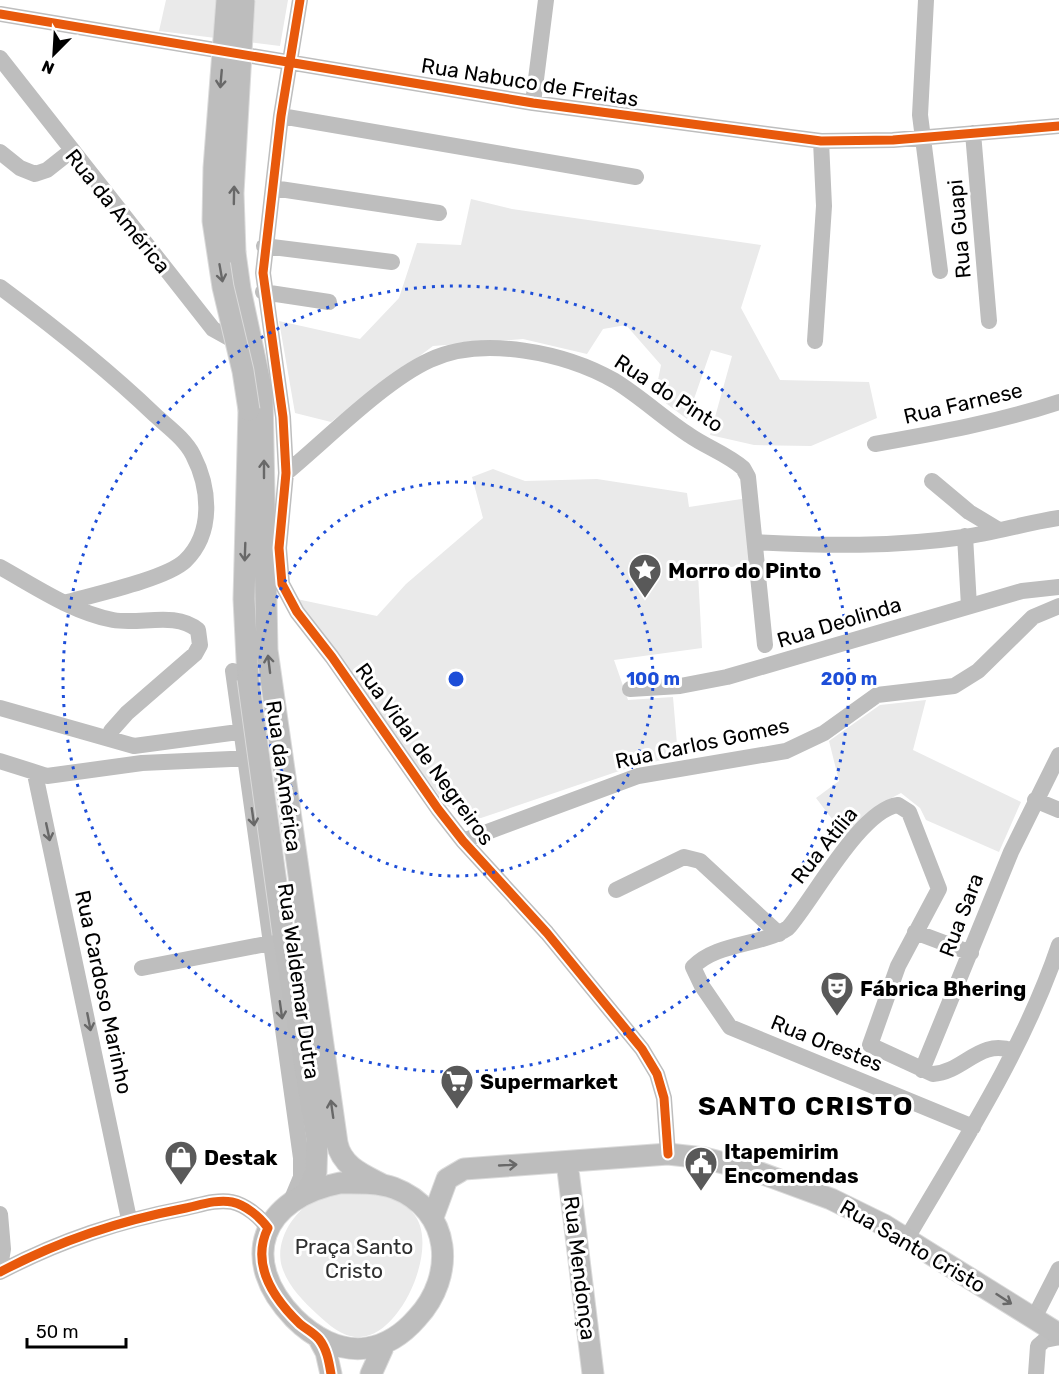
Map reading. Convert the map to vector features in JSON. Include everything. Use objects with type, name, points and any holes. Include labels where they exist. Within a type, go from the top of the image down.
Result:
[{"type":"main road","points":[[227,0],[213,168],[213,221],[223,287],[243,371],[249,410],[241,675],[277,939],[317,1148],[316,1172],[306,1194]]},
{"type":"main road","name":"Rua da América","points":[[244,0],[233,193],[236,253],[262,392],[264,592],[276,727],[338,1147],[351,1167],[383,1185]]},
{"type":"main road","name":"Rua Santo Cristo","points":[[433,1217],[445,1184],[459,1170],[668,1154],[704,1158],[784,1180],[867,1216],[907,1238],[1059,1335]]},
{"type":"main road","name":"Rua Mendonça","points":[[567,1162],[593,1374]]},
{"type":"main road","points":[[318,1337],[350,1348],[366,1348],[385,1343],[418,1317],[430,1302],[440,1281],[444,1246],[433,1217],[409,1196],[383,1185],[340,1183],[306,1194],[287,1206],[268,1228],[264,1238],[263,1263],[269,1285],[289,1312],[318,1337],[326,1352],[331,1374]]},
{"type":"main road","points":[[371,1374],[385,1343]]},
{"type":"street","name":"Rua Vidal de Negreiros","points":[[300,0],[281,116],[264,246],[263,292],[280,380],[286,473],[279,568],[289,599],[463,841],[546,933],[642,1049],[657,1074],[664,1098],[668,1154]]},
{"type":"street","points":[[534,102],[546,0]]},
{"type":"street","points":[[926,0],[920,115],[940,270]]},
{"type":"street","name":"Rua Nabuco de Freitas","points":[[0,14],[534,102],[821,141],[922,138],[1059,126]]},
{"type":"street","name":"Rua da América","points":[[0,58],[213,329],[231,339],[252,341]]},
{"type":"street","points":[[281,116],[636,177]]},
{"type":"street","name":"Rua Guapi","points":[[973,133],[989,321]]},
{"type":"street","points":[[815,341],[824,206],[821,141]]},
{"type":"street","points":[[0,152],[21,168],[35,174],[47,170],[71,151]]},
{"type":"street","points":[[273,188],[439,213]]},
{"type":"street","points":[[264,246],[392,262]]},
{"type":"street","points":[[0,287],[105,369],[178,436],[192,454],[206,491],[208,506],[203,528],[192,553],[184,562],[167,572],[64,603]]},
{"type":"street","points":[[263,292],[328,302]]},
{"type":"street","name":"Rua do Pinto","points":[[286,473],[379,395],[430,360],[453,353],[485,349],[552,355],[613,380],[690,436],[743,468],[748,477],[765,645]]},
{"type":"street","name":"Rua Farnese","points":[[875,444],[962,428],[1023,414],[1059,402]]},
{"type":"street","points":[[932,481],[969,512],[999,530]]},
{"type":"street","points":[[755,542],[875,545],[965,536],[1059,518]]},
{"type":"street","points":[[965,536],[969,606]]},
{"type":"street","points":[[0,567],[64,603],[115,620],[133,623],[171,620],[189,622],[198,630],[200,645],[195,654],[114,726],[111,731],[112,738]]},
{"type":"street","name":"Rua Deolinda","points":[[630,689],[680,686],[737,675],[1022,591],[1059,587]]},
{"type":"street","name":"Rua Carlos Gomes","points":[[463,841],[638,776],[786,751],[824,734],[877,695],[954,687],[978,671],[1033,617],[1059,606]]},
{"type":"street","name":"Rua Waldemar Dutra","points":[[241,675],[240,733],[277,939],[302,1168],[297,1189],[287,1206]]},
{"type":"street","points":[[0,708],[112,738],[123,745],[143,746],[276,727]]},
{"type":"street","points":[[0,761],[35,774],[57,776],[142,763],[244,759],[280,754]]},
{"type":"street","name":"Rua Sara","points":[[922,1070],[1000,877],[1035,800],[1059,755]]},
{"type":"street","name":"Rua Cardoso Marinho","points":[[35,774],[129,1219]]},
{"type":"street","points":[[1035,800],[1059,810]]},
{"type":"street","name":"Rua Atília","points":[[693,967],[726,950],[779,934],[795,920],[838,857],[872,819],[883,810],[898,805],[909,812],[938,883],[937,895],[898,966],[870,1042],[875,1049],[922,1070]]},
{"type":"street","points":[[616,890],[684,857],[691,857],[700,861],[779,934]]},
{"type":"street","points":[[915,932],[971,953]]},
{"type":"street","points":[[142,968],[277,939]]},
{"type":"street","points":[[907,1238],[973,1127],[1013,1051],[1059,945]]},
{"type":"street","name":"Rua Orestes","points":[[693,967],[702,987],[730,1027],[973,1127]]},
{"type":"street","points":[[922,1070],[939,1073],[996,1046],[1013,1051]]},
{"type":"street","points":[[0,1269],[129,1219],[229,1201],[252,1212],[268,1228]]},
{"type":"street","points":[[0,1214],[3,1249],[0,1269]]},
{"type":"street","points":[[1034,1318],[1059,1269]]},
{"type":"street","points":[[1036,1374],[1038,1346],[1045,1340],[1059,1335]]},
{"type":"green space","points":[[166,0],[288,0],[280,46],[159,31]]},
{"type":"green space","points":[[471,199],[512,209],[761,245],[741,308],[780,380],[869,382],[877,418],[811,446],[754,445],[710,435],[732,356],[711,350],[687,419],[655,395],[661,365],[626,325],[603,329],[587,354],[523,339],[433,346],[331,422],[295,413],[279,321],[360,339],[399,298],[417,243],[461,245]]},
{"type":"green space","points":[[493,469],[525,481],[597,479],[687,493],[689,507],[748,498],[754,563],[698,573],[702,648],[614,660],[628,700],[673,697],[678,756],[625,769],[481,818],[468,818],[446,805],[292,598],[377,616],[406,584],[483,518],[472,477]]},
{"type":"green space","points":[[926,700],[913,750],[1021,802],[999,852],[926,820],[920,808],[901,793],[880,804],[845,836],[816,798],[839,781],[829,741],[880,705]]},
{"type":"green space","name":"Praça Santo Cristo","points":[[348,1192],[382,1196],[405,1206],[412,1212],[420,1226],[422,1244],[420,1264],[403,1305],[376,1333],[360,1337],[337,1330],[306,1304],[288,1281],[280,1257],[283,1237],[301,1211],[317,1199]]},
{"type":"cycle path","points":[[300,0],[281,116],[263,273],[283,417],[286,473],[279,548],[282,584],[297,612],[332,657],[438,809],[463,841],[547,933],[642,1049],[657,1074],[664,1098],[668,1154]]},
{"type":"cycle path","points":[[0,14],[533,103],[821,141],[893,140],[1059,126]]},
{"type":"cycle path","points":[[0,1272],[45,1250],[114,1226],[161,1213],[220,1201],[237,1204],[252,1212],[268,1228],[263,1242],[262,1255],[263,1268],[268,1280],[290,1314],[322,1343],[331,1374]]},
{"type":"place","name":"Morro do Pinto","points":[[645,599]]},
{"type":"place","name":"Fábrica Bhering","points":[[837,1017]]},
{"type":"place","name":"Supermarket","points":[[457,1110]]},
{"type":"place","name":"Destak","points":[[181,1186]]},
{"type":"place","name":"Itapemirim Encomendas","points":[[701,1192]]},
{"type":"district","name":"SANTO CRISTO","points":[[806,1106]]}]
